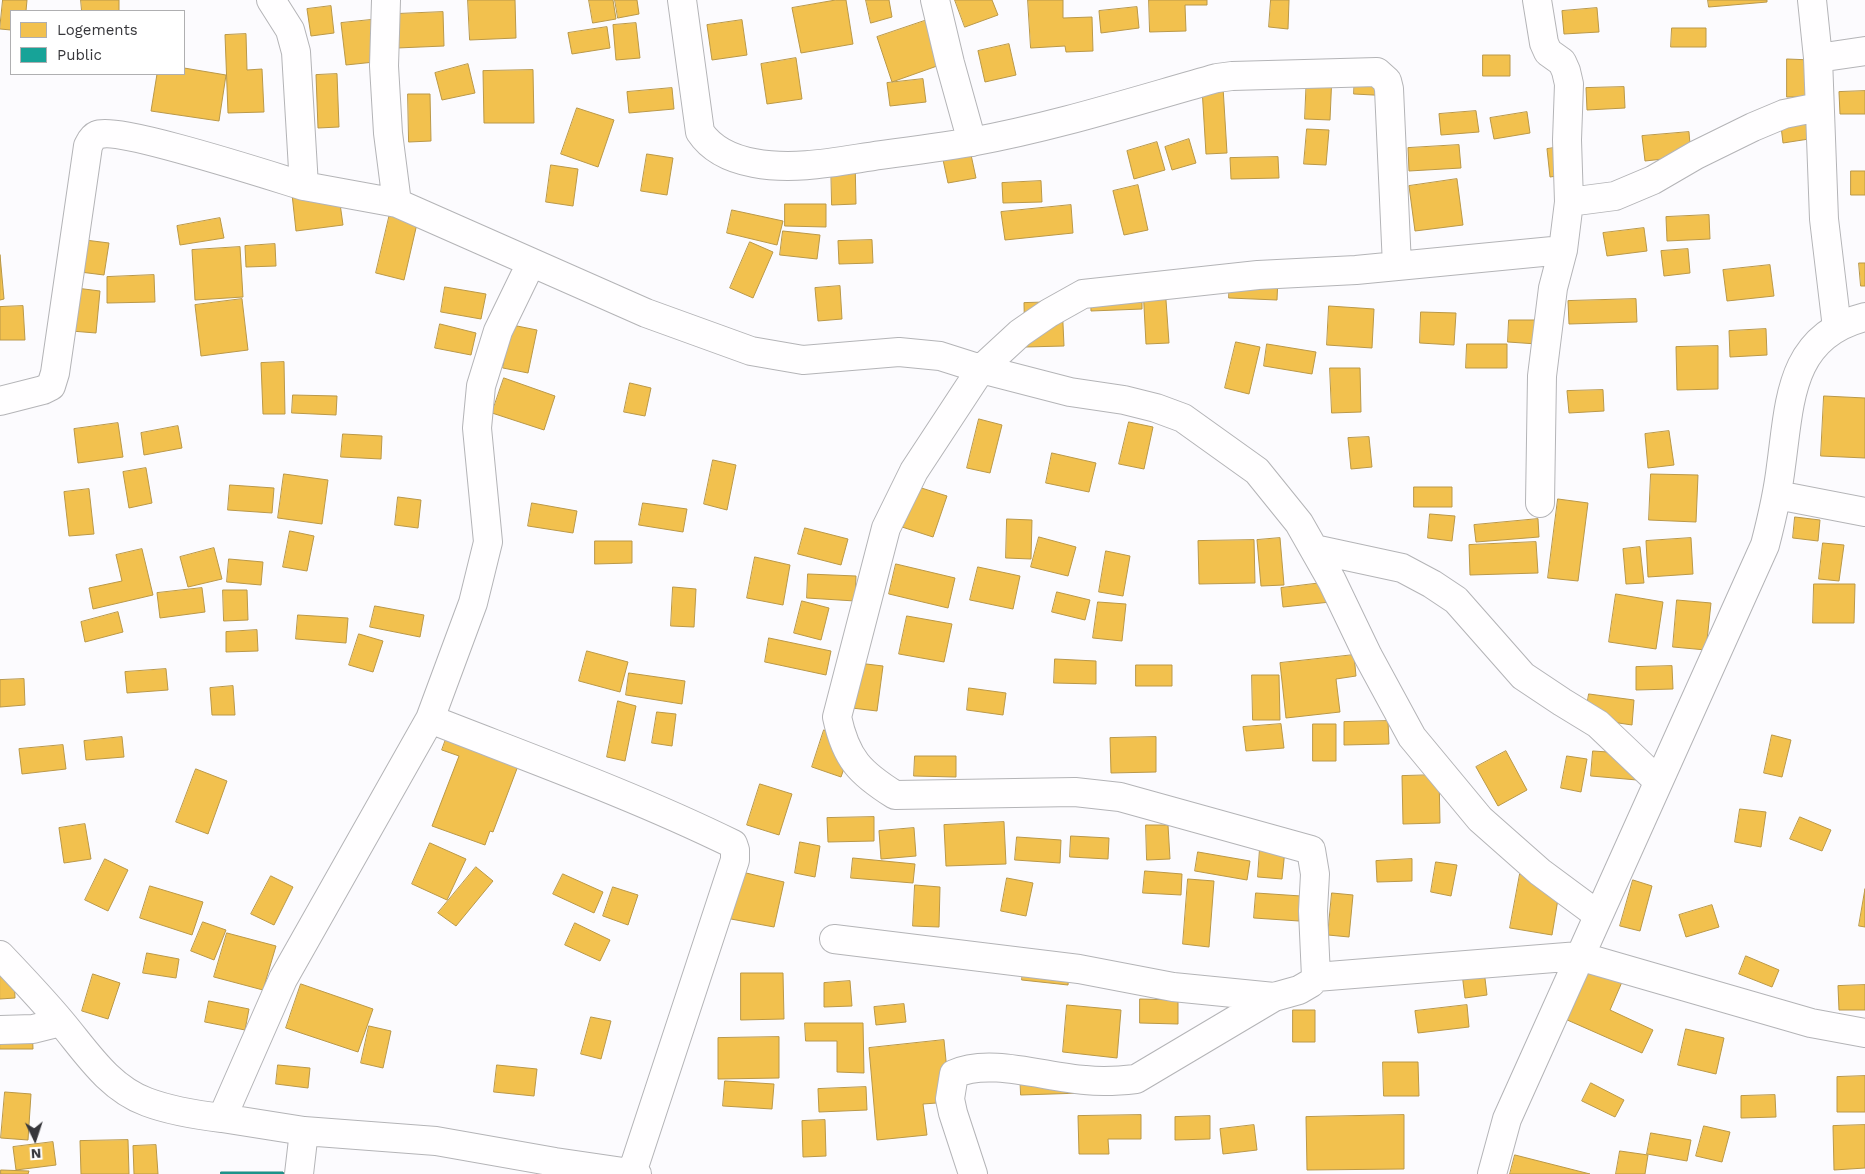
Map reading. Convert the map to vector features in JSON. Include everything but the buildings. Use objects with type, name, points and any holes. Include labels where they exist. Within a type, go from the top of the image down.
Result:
[{"type":"street","points":[[271,0],[290,30],[296,52],[304,186]]},
{"type":"street","points":[[386,0],[384,76],[388,133],[397,203]]},
{"type":"street","points":[[682,0],[700,132],[706,142],[733,158],[755,164],[802,166],[972,142],[1036,128],[1217,78],[1376,72],[1387,81],[1389,89],[1397,266]]},
{"type":"street","points":[[935,0],[972,142]]},
{"type":"street","points":[[1537,0],[1544,43],[1548,52],[1562,62],[1566,71],[1568,84],[1569,202],[1563,250],[1553,288],[1542,376],[1540,502]]},
{"type":"street","points":[[1812,0],[1818,58],[1824,219],[1837,328]]},
{"type":"street","points":[[1818,58],[1865,51]]},
{"type":"street","points":[[1569,202],[1615,196],[1653,180],[1696,154],[1753,127],[1784,114],[1819,107]]},
{"type":"street","points":[[0,401],[43,390],[51,386],[55,373],[88,146],[91,139],[97,135],[111,134],[126,136],[218,160],[304,186],[397,203],[646,312],[751,351],[803,360],[899,352],[940,356],[981,369],[1070,392],[1124,400],[1156,408],[1183,418],[1257,471],[1299,524],[1314,549],[1332,580],[1368,656],[1412,737],[1480,819],[1540,872],[1598,915]]},
{"type":"street","points":[[1316,978],[1313,911],[1315,874],[1311,850],[1120,797],[1075,792],[895,795],[873,781],[861,770],[849,755],[841,736],[837,718],[886,528],[914,471],[981,369],[1020,333],[1049,313],[1083,294],[1258,275],[1397,266],[1563,250]]},
{"type":"street","points":[[222,1118],[284,979],[430,719],[473,603],[488,542],[477,428],[481,386],[498,331],[531,263]]},
{"type":"street","points":[[1492,1174],[1507,1119],[1765,545],[1777,496],[1792,388],[1814,346],[1837,328],[1865,318]]},
{"type":"street","points":[[1777,496],[1865,512]]},
{"type":"street","points":[[1314,549],[1402,568],[1432,584],[1456,600],[1523,676],[1598,724],[1658,781]]},
{"type":"street","points":[[0,955],[61,1022],[101,1072],[124,1090],[146,1102],[190,1114],[304,1131],[436,1141],[634,1174],[735,860],[733,844],[616,792],[430,719]]},
{"type":"street","points":[[834,940],[1079,969],[1173,987],[1274,997]]},
{"type":"street","points":[[973,1174],[950,1099],[954,1074],[964,1070],[1012,1069],[1084,1080],[1121,1081],[1136,1079],[1274,997],[1299,990],[1316,978],[1579,956],[1811,1023],[1865,1033]]},
{"type":"street","points":[[0,1030],[33,1029],[61,1022]]},
{"type":"street","points":[[299,1174],[304,1131]]}]
